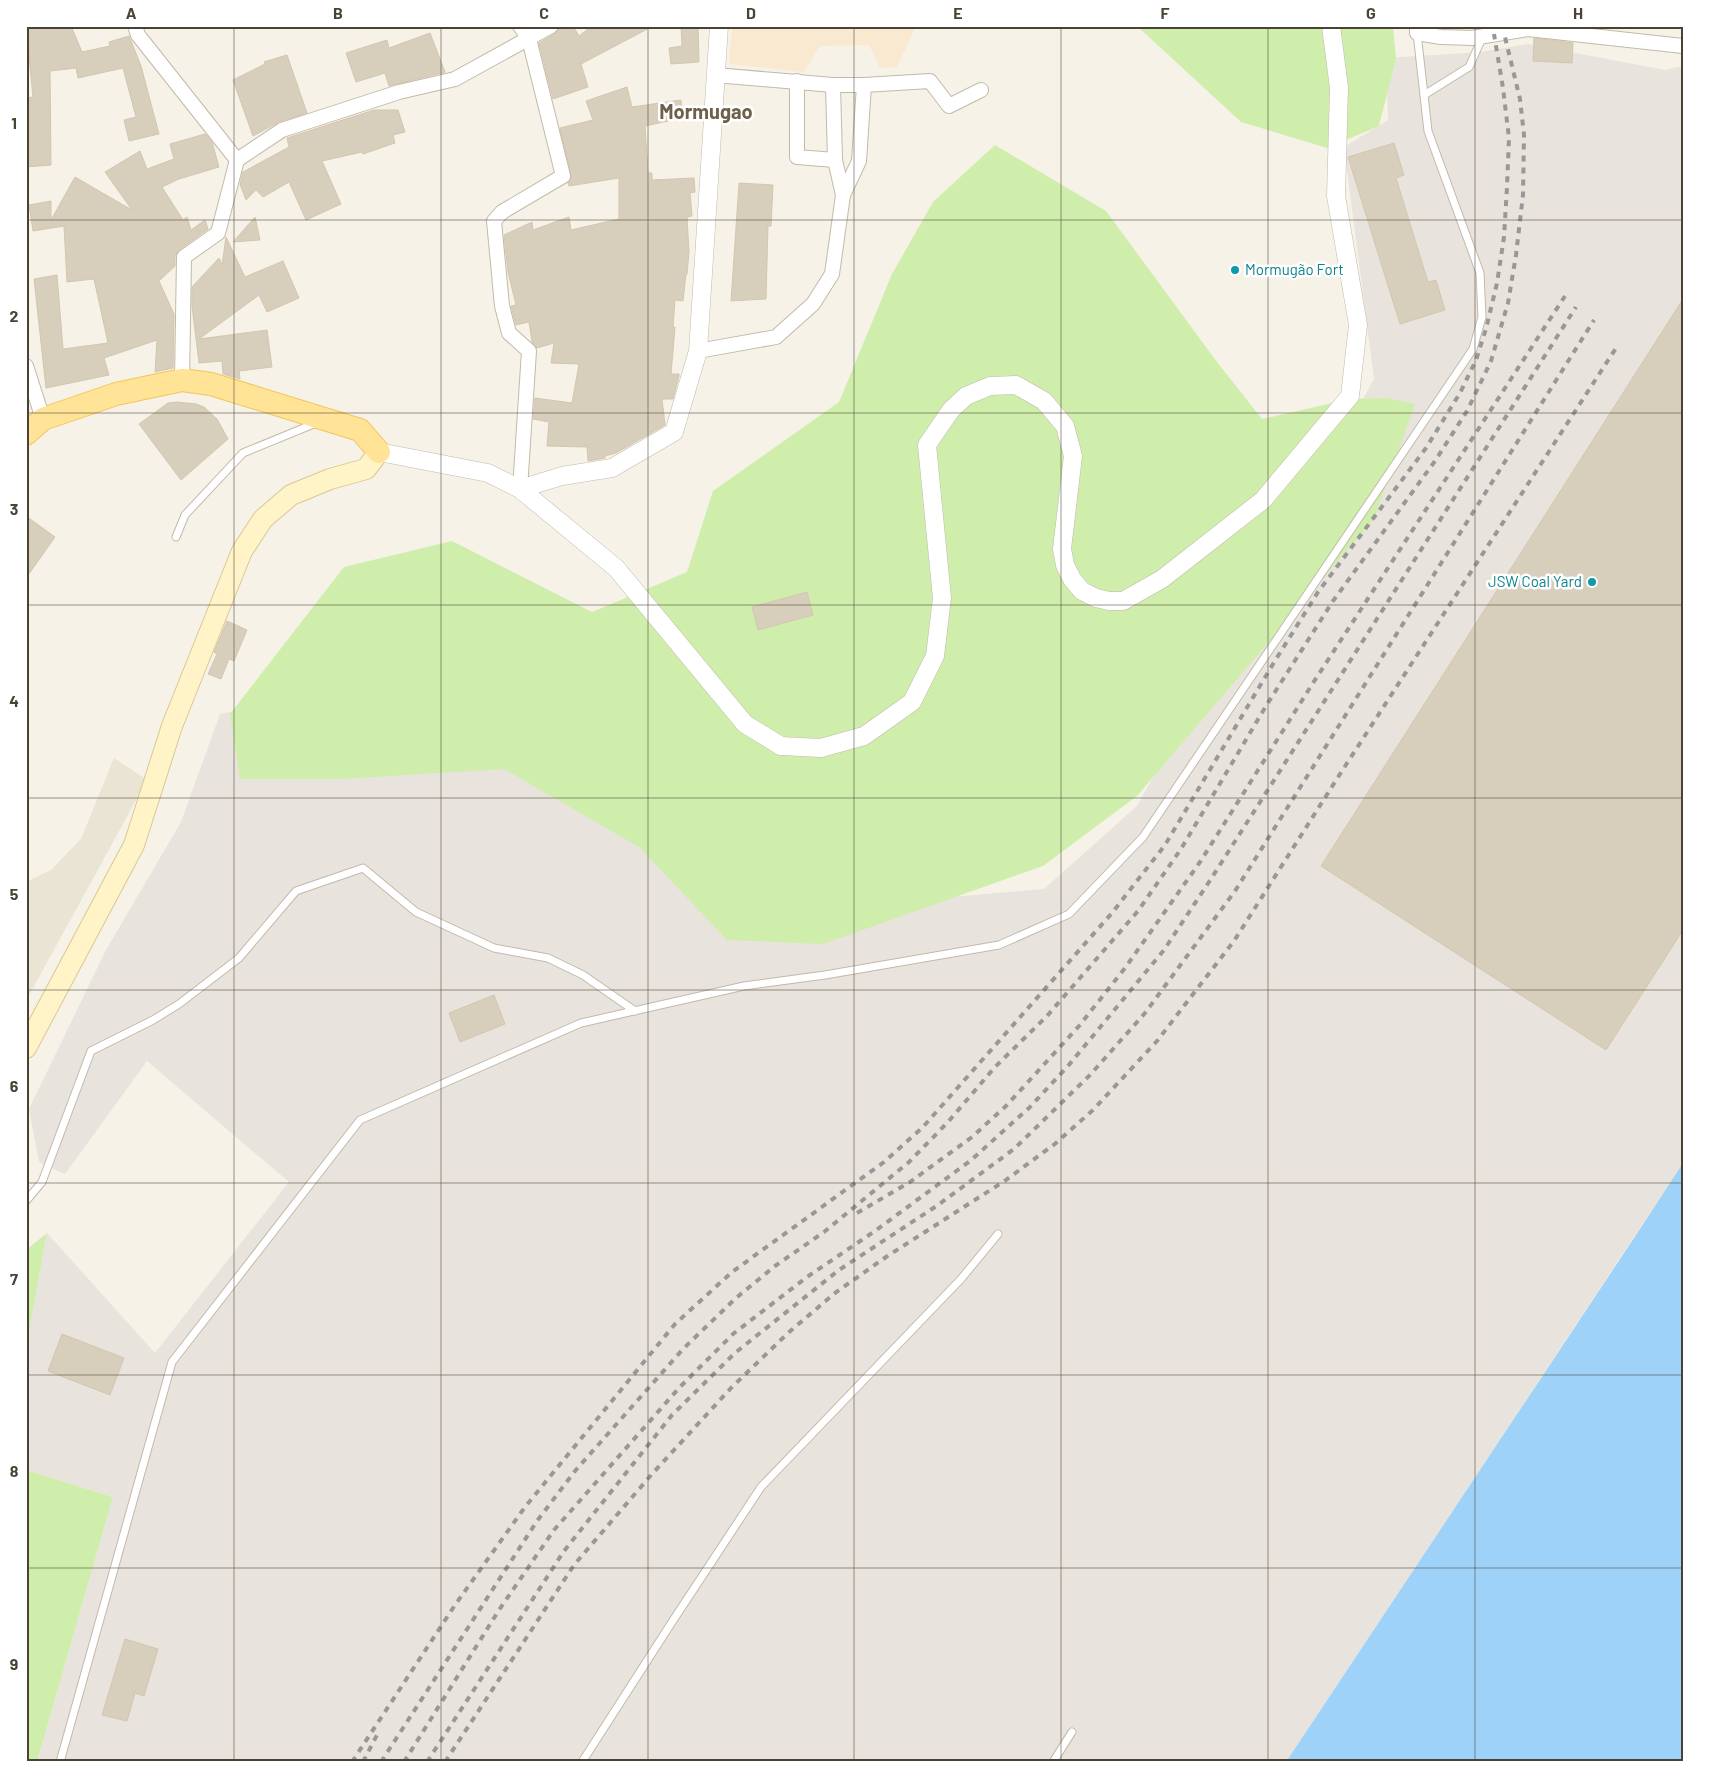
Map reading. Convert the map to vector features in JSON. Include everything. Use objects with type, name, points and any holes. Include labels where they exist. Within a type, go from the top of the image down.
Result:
[{"type":"main road","points":[[26,434],[43,419],[116,394],[182,380],[211,384],[360,430],[379,452],[366,469],[330,479],[291,495],[264,518],[242,551],[172,726],[134,845],[26,1048]]},
{"type":"street","points":[[135,26],[138,35],[237,160]]},
{"type":"street","points":[[520,26],[529,39],[563,176],[502,212],[494,221],[502,306],[509,332],[528,351],[520,489]]},
{"type":"street","points":[[182,380],[184,257],[218,233],[237,160],[282,130],[399,92],[456,79],[551,26]]},
{"type":"street","points":[[520,489],[562,476],[612,468],[674,432],[698,351],[719,26]]},
{"type":"street","points":[[379,452],[488,472],[520,489],[616,568],[745,724],[781,746],[822,748],[864,736],[912,702],[934,656],[942,598],[927,445],[951,410],[966,396],[990,386],[1016,385],[1044,401],[1065,426],[1073,456],[1062,549],[1065,565],[1072,580],[1082,590],[1096,598],[1123,601],[1162,579],[1263,500],[1350,396],[1358,325],[1336,196],[1339,88],[1331,26]]},
{"type":"street","points":[[1417,30],[1441,38],[1472,38],[1528,29],[1683,46]]},
{"type":"street","points":[[716,75],[833,85],[930,81],[949,106],[981,90]]},
{"type":"street","points":[[797,81],[797,157],[834,160]]},
{"type":"street","points":[[833,85],[834,160],[844,195]]},
{"type":"street","points":[[698,351],[776,337],[813,304],[832,274],[844,195],[859,161],[864,85]]},
{"type":"street","points":[[26,366],[43,419]]},
{"type":"lane","points":[[60,1762],[172,1362],[360,1120],[581,1023],[744,986],[824,975],[998,945],[1069,914],[1143,836],[1472,349],[1482,317],[1480,273],[1428,130],[1417,30]]},
{"type":"lane","points":[[1424,95],[1469,67],[1483,36]]},
{"type":"lane","points":[[176,537],[185,514],[243,453],[323,420]]},
{"type":"lane","points":[[26,1201],[42,1182],[90,1051],[153,1020],[179,1004],[238,958],[296,891],[363,868],[416,912],[494,948],[548,958],[583,976],[635,1011]]},
{"type":"lane","points":[[582,1762],[761,1488],[961,1279],[998,1234]]},
{"type":"lane","points":[[1053,1762],[1072,1732]]},
{"type":"shaded area","points":[[732,26],[916,26],[897,67],[880,68],[869,45],[820,46],[804,72],[729,64]]},
{"type":"shaded area","points":[[1600,26],[1669,26],[1669,29],[1603,29]]},
{"type":"shaded area","points":[[1528,44],[1665,70],[1683,66],[1683,1163],[1286,1762],[1083,1762],[1079,1759],[1077,1762],[37,1762],[113,1497],[26,1470],[26,1348],[47,1233],[155,1353],[289,1182],[147,1061],[65,1174],[39,1162],[29,1109],[106,950],[181,822],[220,714],[427,670],[891,902],[1044,889],[1137,806],[1374,379],[1344,147],[1388,120],[1386,58],[1481,52]]},
{"type":"shaded area","points":[[114,758],[147,780],[26,1001],[26,882],[51,870],[81,839]]},
{"type":"green space","points":[[1137,26],[1393,26],[1396,59],[1379,126],[1327,148],[1241,122]]},
{"type":"green space","points":[[995,145],[1106,211],[1217,362],[1262,419],[1350,399],[1387,398],[1415,404],[1374,519],[1137,796],[1043,866],[823,944],[727,940],[639,847],[504,769],[341,779],[240,779],[230,714],[344,567],[452,541],[592,612],[687,572],[713,491],[839,402],[892,274],[933,202]]},
{"type":"green space","points":[[47,1233],[26,1348],[26,1250]]},
{"type":"green space","points":[[26,1470],[113,1497],[37,1762],[26,1762]]},
{"type":"water","points":[[1683,1163],[1683,1762],[1286,1762],[1634,1238]]},
{"type":"building","points":[[26,26],[71,26],[82,52],[110,46],[109,42],[129,36],[141,66],[159,134],[129,141],[124,120],[136,117],[123,68],[78,78],[76,68],[50,71],[51,165],[26,167],[26,98],[33,97]]},
{"type":"building","points":[[560,26],[573,26],[579,36],[592,26],[653,26],[581,64],[588,87],[553,99],[539,43],[556,33]]},
{"type":"building","points":[[681,26],[698,26],[699,62],[671,64],[669,48],[682,46]]},
{"type":"building","points":[[430,33],[445,72],[389,86],[385,73],[356,82],[346,53],[387,40],[389,48]]},
{"type":"building","points":[[1534,38],[1573,43],[1572,63],[1533,61]]},
{"type":"building","points":[[287,55],[307,113],[279,122],[253,136],[233,80],[265,64],[264,62]]},
{"type":"building","points":[[627,87],[632,107],[681,100],[682,118],[645,126],[648,173],[652,173],[652,180],[694,178],[695,192],[690,193],[692,216],[687,217],[689,252],[683,301],[675,300],[671,374],[679,374],[679,376],[673,399],[662,399],[665,425],[616,453],[605,456],[605,458],[588,461],[587,447],[547,446],[549,422],[533,419],[535,398],[572,403],[579,364],[551,363],[554,343],[537,348],[532,342],[529,322],[516,325],[511,306],[516,305],[508,272],[504,235],[532,222],[533,230],[569,217],[571,230],[619,219],[619,178],[569,186],[571,174],[560,128],[593,120],[586,101]]},
{"type":"building","points":[[374,110],[398,110],[405,132],[393,135],[395,143],[363,154],[362,152],[322,161],[341,204],[306,220],[289,182],[263,197],[256,190],[246,200],[240,184],[243,172],[289,147],[287,138]]},
{"type":"building","points":[[205,134],[212,142],[219,167],[179,179],[162,187],[183,220],[187,217],[191,230],[205,220],[208,229],[179,250],[175,256],[175,266],[159,281],[174,314],[173,368],[155,372],[157,340],[104,358],[109,375],[46,388],[34,279],[57,275],[63,349],[108,343],[94,279],[67,282],[64,226],[33,231],[29,205],[51,201],[51,220],[75,177],[132,210],[105,172],[140,151],[147,169],[174,159],[170,144]]},
{"type":"building","points":[[1394,143],[1404,175],[1396,178],[1428,282],[1436,280],[1445,310],[1400,324],[1348,157]]},
{"type":"building","points":[[739,183],[773,185],[771,226],[768,226],[766,299],[731,301]]},
{"type":"building","points":[[255,217],[260,240],[233,242]]},
{"type":"building","points":[[226,237],[245,277],[283,261],[299,298],[267,312],[259,295],[199,339],[267,330],[272,367],[239,371],[240,379],[223,374],[222,361],[199,363],[192,306],[192,287],[219,258],[222,265]]},
{"type":"building","name":"JSW Coal Yard","points":[[1683,299],[1683,930],[1606,1050],[1321,866]]},
{"type":"building","points":[[177,402],[204,407],[217,419],[228,439],[181,480],[139,424],[168,403]]},
{"type":"building","points":[[26,516],[55,537],[26,578]]},
{"type":"building","points":[[807,592],[813,615],[758,630],[752,607]]},
{"type":"building","points":[[227,621],[247,630],[234,661],[229,659],[221,679],[208,674],[217,654],[214,652]]},
{"type":"building","points":[[494,995],[505,1024],[460,1042],[449,1013]]},
{"type":"building","points":[[62,1334],[124,1358],[110,1395],[48,1371]]},
{"type":"building","points":[[125,1639],[158,1649],[144,1696],[135,1693],[127,1721],[102,1715]]},
{"type":"railway","points":[[381,1762],[537,1521],[575,1471],[683,1349],[736,1298],[775,1266],[824,1232],[909,1162],[948,1122],[995,1067],[1047,1016],[1138,911],[1181,849],[1266,706],[1333,601],[1435,461],[1467,411],[1491,361],[1508,303],[1516,255],[1523,195],[1524,135],[1520,99],[1504,33]]},
{"type":"railway","points":[[352,1762],[455,1605],[525,1507],[675,1324],[732,1272],[884,1162],[923,1127],[1112,913],[1165,845],[1318,592],[1426,448],[1460,393],[1476,360],[1497,283],[1504,237],[1507,187],[1509,138],[1494,34]]},
{"type":"railway","points":[[857,1213],[910,1182],[972,1137],[1007,1105],[1079,1026],[1125,968],[1200,862],[1313,683],[1565,296]]},
{"type":"railway","points":[[404,1762],[499,1610],[554,1530],[679,1388],[733,1334],[807,1277],[875,1231],[970,1161],[1029,1108],[1068,1066],[1164,950],[1576,307]]},
{"type":"railway","points":[[427,1762],[564,1551],[672,1415],[735,1353],[839,1270],[938,1205],[1014,1149],[1090,1075],[1145,1013],[1235,891],[1594,320]]},
{"type":"railway","points":[[445,1762],[574,1565],[652,1474],[731,1388],[788,1333],[835,1293],[886,1257],[1006,1180],[1056,1143],[1093,1110],[1157,1041],[1234,941],[1618,345]]},
{"type":"railway","points":[[363,1762],[378,1733]]},
{"type":"place","name":"Mormugão Fort","points":[[1235,270]]},
{"type":"place","name":"JSW Coal Yard","points":[[1592,582]]},
{"type":"district","name":"Mormugao","points":[[706,112]]}]
